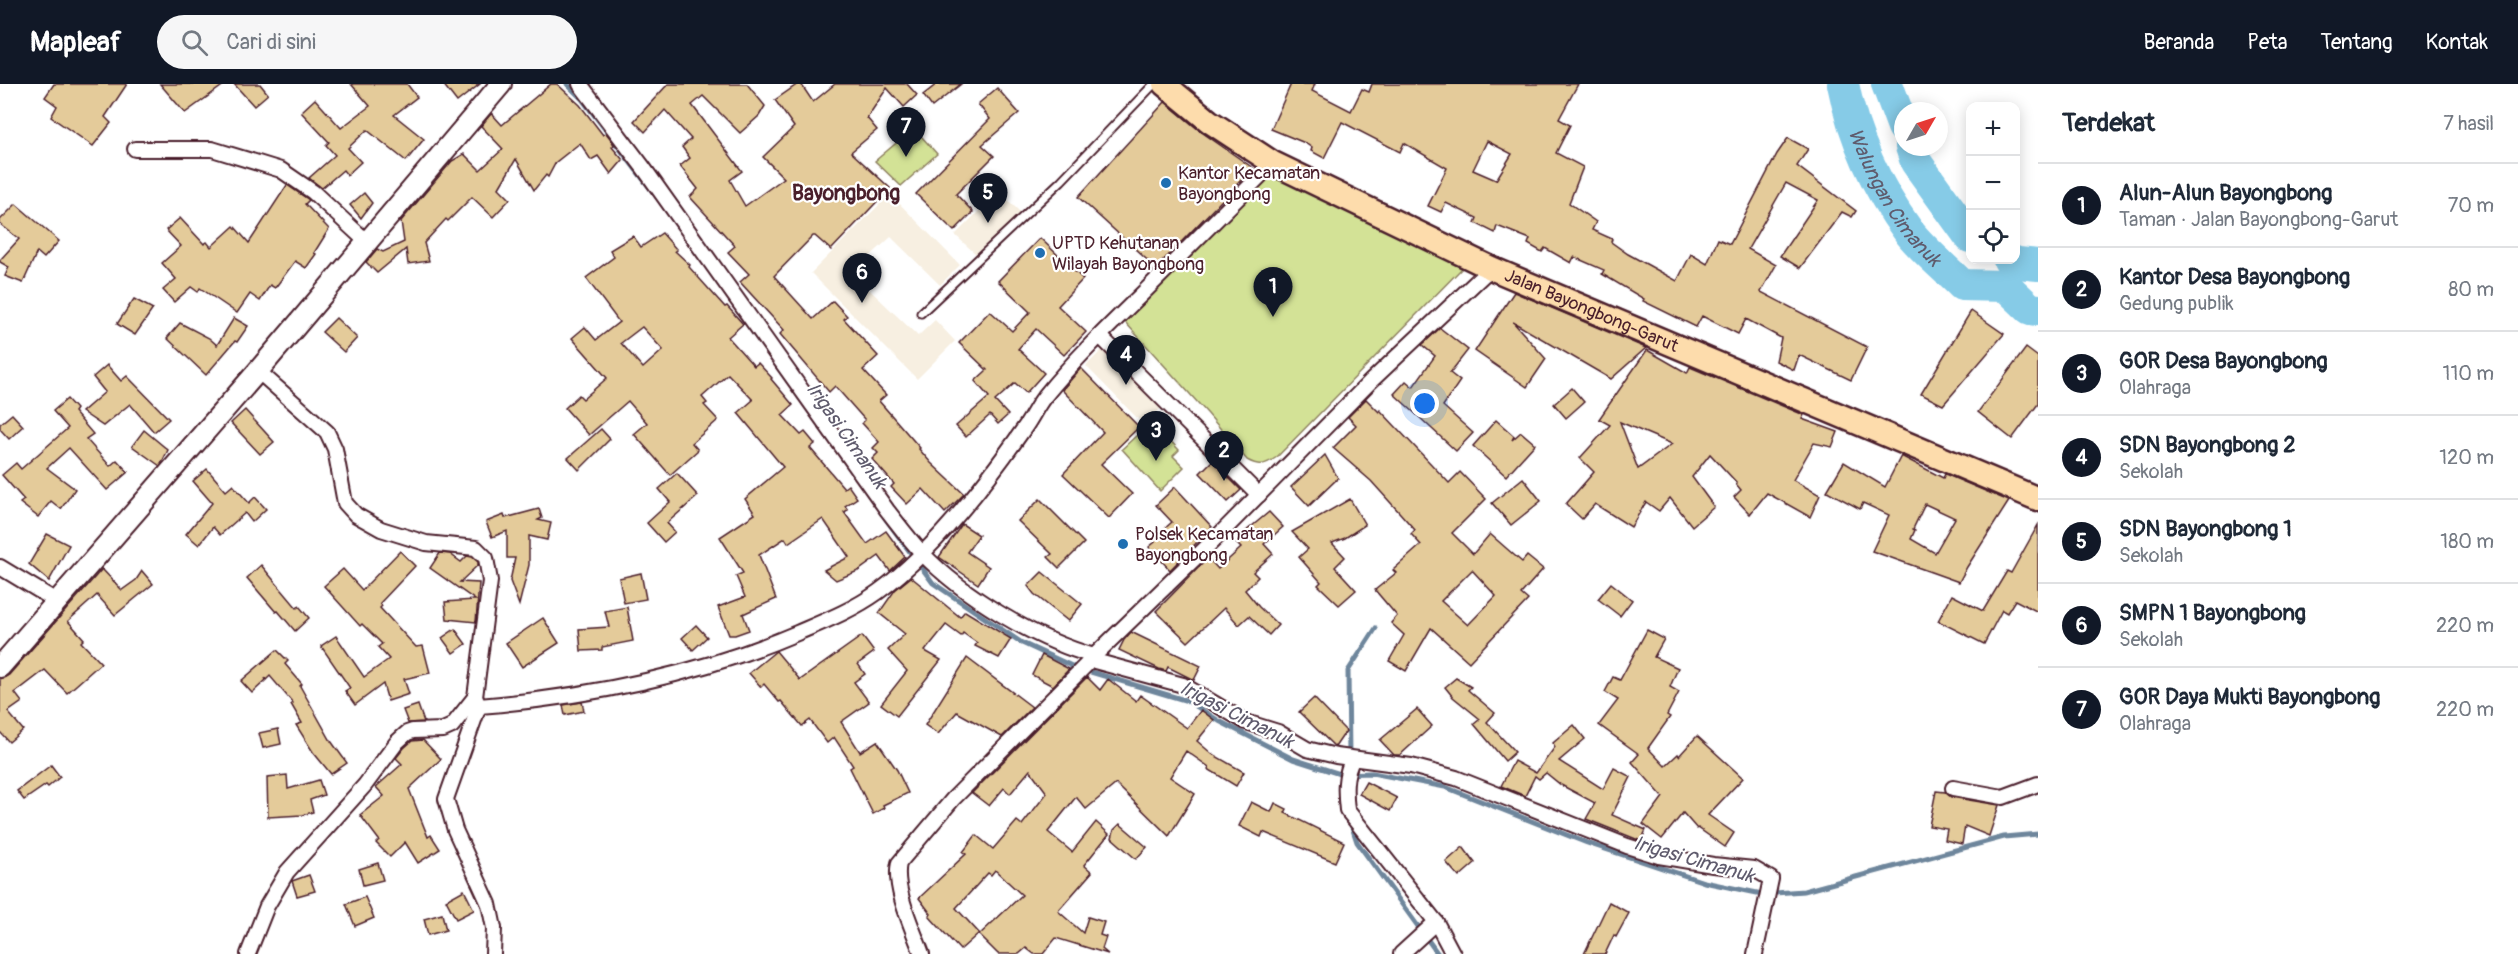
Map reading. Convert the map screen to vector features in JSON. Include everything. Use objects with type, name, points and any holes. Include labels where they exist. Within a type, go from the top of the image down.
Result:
[{"type":"main road","name":"Jalan Bayongbong-Garut","points":[[1164,84],[1209,121],[1273,163],[1491,268],[2038,499]]},
{"type":"street","points":[[0,667],[258,371],[501,84]]},
{"type":"street","points":[[580,84],[643,167],[920,555],[969,592],[1033,632],[1078,651],[1090,660],[1183,685],[1246,722],[1278,732],[1307,749],[1352,760],[1411,766],[1456,778],[1627,846],[1659,856],[1702,864],[1754,869],[1771,879],[1755,954]]},
{"type":"street","points":[[135,149],[220,150],[281,170],[295,178],[367,242]]},
{"type":"street","points":[[248,954],[267,906],[287,872],[365,785],[397,742],[407,733],[443,730],[452,726],[477,701],[589,693],[675,675],[732,659],[840,615],[879,591],[920,555],[989,476],[1044,398],[1100,336],[1273,163]]},
{"type":"street","points":[[922,954],[899,886],[897,873],[899,862],[954,799],[1090,660],[1259,495],[1371,381],[1491,268]]},
{"type":"street","points":[[1100,336],[1259,495]]},
{"type":"street","points":[[258,371],[327,432],[335,449],[345,503],[356,515],[381,529],[426,543],[476,548],[486,558],[490,581],[489,603],[477,701],[446,799],[455,830],[489,904],[494,928],[494,954]]},
{"type":"street","points":[[0,567],[58,602]]},
{"type":"street","points":[[1352,760],[1347,778],[1347,810],[1436,922],[1453,954]]},
{"type":"street","points":[[1953,788],[2003,797],[2038,784]]},
{"type":"street","points":[[1401,954],[1436,922]]},
{"type":"lane","points":[[921,314],[1060,182],[1154,84]]},
{"type":"shaded area","points":[[999,191],[1020,212],[977,255],[955,235]]},
{"type":"shaded area","points":[[890,194],[960,265],[940,285],[891,237],[852,273],[918,336],[935,320],[955,341],[917,379],[811,273]]},
{"type":"shaded area","points":[[1106,346],[1165,404],[1144,425],[1086,366]]},
{"type":"green space","points":[[914,128],[937,154],[901,186],[875,161]]},
{"type":"green space","points":[[1273,160],[1472,258],[1277,457],[1266,463],[1255,464],[1247,460],[1125,322]]},
{"type":"green space","points":[[1152,421],[1179,450],[1173,456],[1184,467],[1160,491],[1122,449]]},
{"type":"building","points":[[54,84],[127,84],[105,117],[111,123],[93,146],[51,117],[57,106],[45,97]]},
{"type":"building","points":[[160,84],[225,84],[185,113]]},
{"type":"building","points":[[234,84],[260,84],[268,94],[254,106]]},
{"type":"building","points":[[351,84],[407,84],[417,97],[394,115],[424,139],[406,161],[367,130],[348,148],[361,162],[347,175],[343,170],[322,188],[309,178],[335,155],[326,145],[329,142],[301,112],[315,99],[341,128],[370,106]]},
{"type":"building","points":[[443,84],[480,84],[457,102]]},
{"type":"building","points":[[551,84],[557,84],[580,105],[603,135],[606,133],[610,138],[614,145],[612,147],[623,160],[611,174],[598,156],[591,160],[580,143],[556,162],[548,177],[546,175],[534,190],[516,159],[499,188],[510,199],[493,217],[472,197],[448,221],[446,219],[424,243],[429,261],[408,264],[406,249],[377,273],[366,262],[377,249],[383,252],[404,242],[401,221],[452,161],[464,154],[480,170],[503,149],[481,126],[490,115],[492,114],[502,125]]},
{"type":"building","points":[[668,84],[747,84],[765,106],[759,116],[740,133],[703,96],[692,105],[742,171],[730,180],[745,206],[784,178],[763,157],[794,127],[775,100],[798,84],[801,84],[813,102],[835,84],[907,84],[917,95],[904,107],[887,88],[867,118],[877,130],[851,152],[890,188],[831,250],[813,236],[774,276],[813,319],[833,301],[847,316],[844,319],[878,356],[863,370],[886,395],[879,401],[931,463],[964,494],[945,513],[923,489],[907,504],[891,487],[894,484],[872,459],[878,453],[873,448],[879,442],[862,423],[865,420],[835,386],[829,392],[780,334],[784,330],[740,282],[749,274],[728,252],[735,246],[690,197],[698,189],[680,166],[690,158],[682,147],[691,139],[665,110],[645,132],[634,121]]},
{"type":"building","points":[[937,84],[961,84],[932,107],[923,95]]},
{"type":"building","points":[[1291,84],[1315,84],[1312,91],[1351,111],[1362,89],[1369,92],[1372,84],[1578,84],[1559,119],[1570,125],[1556,153],[1583,167],[1569,203],[1596,222],[1592,230],[1612,239],[1611,242],[1628,254],[1677,281],[1691,254],[1707,264],[1718,239],[1730,244],[1777,154],[1788,138],[1808,149],[1797,166],[1856,211],[1852,217],[1842,212],[1800,268],[1780,256],[1818,200],[1786,183],[1748,249],[1776,265],[1761,292],[1867,347],[1851,380],[1799,355],[1794,370],[1776,361],[1781,338],[1746,319],[1738,334],[1702,316],[1696,327],[1643,301],[1644,299],[1602,274],[1604,270],[1574,257],[1571,263],[1545,248],[1542,252],[1528,244],[1530,239],[1497,226],[1495,233],[1475,223],[1477,218],[1446,203],[1441,212],[1428,206],[1447,168],[1404,143],[1400,152],[1342,122],[1324,158],[1311,151],[1312,148],[1305,143],[1271,129]],"holes":[[[1487,141],[1512,154],[1496,180],[1473,170]]]},
{"type":"building","points":[[997,88],[1019,113],[982,145],[994,156],[956,194],[973,212],[954,231],[916,194],[990,119],[978,104]]},
{"type":"building","name":"Kantor Kecamatan Bayongbong","points":[[1165,102],[1200,131],[1253,168],[1156,268],[1078,197]]},
{"type":"building","points":[[287,185],[309,200],[305,204],[329,229],[306,268],[295,261],[275,288],[270,285],[260,301],[250,294],[237,313],[200,288],[198,292],[191,287],[174,302],[163,290],[176,279],[162,263],[181,246],[166,230],[180,218],[204,244],[207,242],[211,247],[234,226],[249,243]]},
{"type":"building","points":[[364,193],[372,203],[361,218],[350,205]]},
{"type":"building","points":[[16,204],[59,241],[44,258],[37,252],[23,283],[5,276],[9,267],[0,262],[19,239],[0,224],[0,220]]},
{"type":"building","points":[[662,233],[677,250],[675,251],[690,265],[689,267],[743,324],[728,337],[754,366],[758,363],[772,378],[793,405],[782,415],[801,435],[805,432],[815,444],[810,448],[844,488],[848,485],[857,498],[845,506],[848,510],[844,512],[867,544],[886,531],[905,557],[890,571],[879,556],[858,571],[836,580],[824,570],[849,557],[823,519],[788,543],[785,538],[759,555],[776,599],[743,614],[749,630],[729,635],[718,607],[745,597],[736,576],[743,573],[720,537],[755,514],[745,499],[783,467],[738,413],[753,400],[728,374],[702,397],[707,403],[704,405],[718,420],[692,443],[698,450],[670,475],[634,434],[647,423],[628,401],[589,435],[565,408],[579,395],[583,399],[607,378],[572,338],[585,327],[596,340],[619,322],[586,278],[614,257],[610,250],[633,236],[641,247]],"holes":[[[642,327],[663,350],[643,368],[621,343]]]},
{"type":"building","points":[[1040,238],[1083,279],[1058,306],[1086,332],[1064,355],[1036,329],[1018,349],[1044,373],[1026,393],[1015,383],[995,401],[1008,415],[998,424],[990,415],[966,437],[956,426],[989,397],[975,381],[987,370],[959,343],[990,311],[1012,331],[1030,312],[998,281]]},
{"type":"building","points":[[1514,292],[1646,348],[1611,379],[1513,322],[1546,359],[1527,387],[1475,351]]},
{"type":"building","points":[[134,299],[153,309],[135,335],[117,324]]},
{"type":"building","points":[[1971,311],[2004,334],[1943,405],[1921,394]]},
{"type":"building","points":[[234,318],[248,326],[237,342],[235,341],[206,375],[167,338],[180,323],[209,338],[217,345]]},
{"type":"building","points":[[336,318],[357,338],[344,352],[322,332]]},
{"type":"building","points":[[1440,328],[1468,350],[1450,373],[1460,381],[1443,406],[1473,433],[1456,451],[1394,394],[1406,381],[1413,387],[1435,356],[1422,345]]},
{"type":"building","points":[[2026,348],[2038,357],[2038,404],[2012,439],[1978,412]]},
{"type":"building","points":[[1647,350],[1687,373],[1690,367],[1804,415],[1802,419],[1838,432],[1832,447],[1814,443],[1793,480],[1820,495],[1810,517],[1767,493],[1750,514],[1734,497],[1741,490],[1737,483],[1710,454],[1692,477],[1714,507],[1692,526],[1670,498],[1659,511],[1646,502],[1631,527],[1595,504],[1582,519],[1566,504],[1594,472],[1580,458],[1610,425],[1599,419]],"holes":[[[1620,422],[1672,444],[1638,469]]]},
{"type":"building","points":[[107,365],[121,381],[127,376],[169,419],[154,432],[130,404],[103,426],[82,412],[105,392],[93,377]]},
{"type":"building","points":[[1081,368],[1139,427],[1101,464],[1132,494],[1109,518],[1063,474],[1103,432],[1062,390]]},
{"type":"building","points":[[1572,388],[1584,402],[1566,418],[1554,404]]},
{"type":"building","points":[[67,399],[76,409],[74,412],[93,434],[86,439],[110,466],[117,460],[128,472],[107,490],[69,448],[47,468],[75,489],[61,509],[51,501],[38,517],[20,503],[24,500],[2,475],[16,463],[21,469],[68,428],[53,411]]},
{"type":"building","points":[[1366,399],[1379,412],[1380,410],[1449,483],[1460,472],[1486,499],[1452,533],[1473,554],[1490,534],[1522,562],[1527,556],[1543,569],[1521,594],[1528,600],[1469,662],[1431,628],[1406,671],[1389,661],[1404,635],[1391,623],[1397,616],[1375,590],[1396,573],[1393,570],[1421,545],[1411,534],[1415,530],[1371,481],[1333,448],[1356,425],[1348,417]],"holes":[[[1472,570],[1496,596],[1468,625],[1441,601]]]},
{"type":"building","points":[[245,410],[274,442],[260,454],[231,423]]},
{"type":"building","points":[[12,414],[23,426],[9,439],[0,429],[0,424]]},
{"type":"building","points":[[1496,420],[1514,436],[1512,440],[1521,432],[1535,444],[1506,476],[1473,446]]},
{"type":"building","points":[[601,429],[610,439],[579,470],[568,458]]},
{"type":"building","points":[[144,430],[168,450],[160,466],[132,446]]},
{"type":"building","points":[[1325,455],[1338,478],[1309,506],[1291,487]]},
{"type":"building","points":[[1901,456],[1943,478],[1945,474],[2009,501],[1959,582],[1872,551],[1889,515],[1863,503],[1860,509],[1827,491],[1844,462],[1885,487]],"holes":[[[1925,504],[1955,518],[1935,553],[1911,539],[1915,530],[1913,529]]]},
{"type":"building","points":[[1212,461],[1241,490],[1228,502],[1200,473]]},
{"type":"building","points":[[207,469],[226,491],[233,485],[249,503],[255,497],[266,509],[252,522],[245,513],[220,535],[213,527],[199,545],[186,534],[212,503],[193,481]]},
{"type":"building","points":[[677,473],[698,496],[667,523],[675,532],[664,542],[647,523],[670,502],[659,489]]},
{"type":"building","points":[[1523,478],[1541,501],[1511,525],[1492,503]]},
{"type":"building","points":[[1175,487],[1212,527],[1170,570],[1149,547],[1155,542],[1153,539],[1172,522],[1156,505]]},
{"type":"building","points":[[1040,499],[1084,543],[1059,568],[1048,557],[1052,554],[1018,521]]},
{"type":"building","points":[[1350,499],[1365,525],[1345,538],[1332,543],[1345,557],[1335,567],[1356,590],[1339,605],[1318,585],[1321,582],[1299,557],[1308,549],[1292,532]]},
{"type":"building","points":[[539,509],[542,518],[538,520],[551,523],[547,540],[529,536],[529,565],[519,605],[510,581],[515,558],[507,558],[507,531],[492,537],[486,522],[504,515],[505,518]]},
{"type":"building","points":[[1269,512],[1283,527],[1264,544],[1273,554],[1253,572],[1258,577],[1245,590],[1278,625],[1269,635],[1249,616],[1239,625],[1224,608],[1188,642],[1156,611],[1208,558],[1218,569],[1241,548],[1234,541]]},
{"type":"building","points":[[962,524],[979,535],[967,552],[989,567],[978,584],[939,557]]},
{"type":"building","points":[[2038,525],[2038,612],[2015,600],[2007,613],[2002,610],[1984,644],[1938,621],[1952,595],[1983,611],[2007,571],[2011,573]]},
{"type":"building","points":[[47,534],[69,545],[49,581],[29,564]]},
{"type":"building","points":[[400,551],[415,566],[380,603],[382,606],[380,608],[416,647],[423,646],[430,673],[404,679],[409,694],[388,701],[383,684],[355,705],[345,691],[350,688],[321,646],[336,636],[364,677],[389,659],[378,647],[382,644],[362,624],[360,626],[324,586],[343,569],[362,590]]},
{"type":"building","points":[[440,553],[450,554],[461,562],[467,556],[478,562],[478,565],[460,582],[479,583],[476,622],[447,619],[445,602],[475,600],[430,568]]},
{"type":"building","points":[[261,565],[297,608],[299,606],[309,618],[295,631],[247,578]]},
{"type":"building","points":[[102,569],[122,590],[136,580],[142,571],[153,584],[115,615],[97,595],[68,621],[84,639],[81,642],[101,663],[67,693],[45,670],[15,693],[22,702],[8,712],[23,730],[9,742],[0,732],[0,679],[9,675]]},
{"type":"building","points":[[1042,572],[1082,604],[1068,621],[1034,594],[1028,586]]},
{"type":"building","points":[[641,573],[646,599],[624,603],[619,578]]},
{"type":"building","points":[[911,577],[960,617],[965,611],[1011,639],[999,658],[975,646],[977,643],[963,633],[961,636],[946,625],[925,651],[941,660],[897,716],[881,704],[907,671],[888,650],[905,634],[879,613],[895,590]]},
{"type":"building","points":[[1611,583],[1632,600],[1620,616],[1598,599]]},
{"type":"building","points":[[627,607],[633,641],[602,647],[602,650],[581,651],[579,629],[609,627],[605,611]]},
{"type":"building","points":[[543,618],[559,643],[522,667],[506,643]]},
{"type":"building","points":[[696,625],[707,637],[693,650],[682,638]]},
{"type":"building","points":[[455,629],[466,644],[453,653],[442,638]]},
{"type":"building","points":[[1647,630],[1664,639],[1654,657],[1678,668],[1670,687],[1679,692],[1667,715],[1670,717],[1648,748],[1665,766],[1678,754],[1679,756],[1697,736],[1743,778],[1708,815],[1734,833],[1725,847],[1697,829],[1683,813],[1662,839],[1643,824],[1663,797],[1632,762],[1639,754],[1599,725],[1618,700],[1605,692],[1613,677],[1620,680]]},
{"type":"building","points":[[1131,632],[1201,666],[1194,680],[1168,667],[1166,671],[1159,669],[1119,650]]},
{"type":"building","points":[[862,636],[874,652],[858,664],[865,674],[854,682],[869,702],[841,722],[860,752],[877,741],[897,770],[908,793],[883,805],[884,808],[873,814],[850,768],[853,766],[834,737],[827,743],[810,720],[802,726],[764,684],[761,687],[749,673],[776,651],[800,680]]},
{"type":"building","points":[[277,650],[288,661],[285,664],[302,684],[300,686],[331,741],[347,763],[331,774],[313,752],[296,725],[302,723],[291,704],[293,703],[270,676],[252,693],[241,681]]},
{"type":"building","points":[[1042,655],[1069,669],[1053,686],[1032,675]]},
{"type":"building","points":[[967,658],[1032,707],[1002,737],[957,712],[938,734],[925,725]]},
{"type":"building","points":[[1087,677],[1100,690],[1108,679],[1136,701],[1140,695],[1187,728],[1201,710],[1214,720],[1197,741],[1212,754],[1244,772],[1236,786],[1208,769],[1209,767],[1186,751],[1170,777],[1195,794],[1169,836],[1116,784],[1086,809],[1076,797],[1048,832],[1072,852],[1096,822],[1109,834],[1084,865],[1092,872],[1058,911],[1083,933],[1088,917],[1104,922],[1100,935],[1106,937],[1102,949],[1108,954],[1056,938],[1043,954],[1034,954],[1026,948],[1019,954],[998,954],[979,935],[1022,895],[995,870],[991,875],[988,873],[956,908],[979,933],[960,950],[929,916],[931,914],[919,898],[966,854],[963,852],[976,835],[993,849],[1017,821],[1022,825],[1047,793],[1030,770],[1010,794],[1004,788],[989,806],[972,793]]},
{"type":"building","points":[[1456,678],[1471,687],[1468,690],[1495,713],[1487,722],[1515,752],[1505,761],[1474,724],[1480,719],[1453,697],[1445,687]]},
{"type":"building","points":[[1314,698],[1346,731],[1335,747],[1299,712]]},
{"type":"building","points":[[582,702],[584,711],[565,715],[563,705]]},
{"type":"building","points":[[418,705],[424,722],[408,723],[403,710]]},
{"type":"building","points":[[1417,709],[1432,726],[1400,755],[1394,755],[1380,740]]},
{"type":"building","points":[[1574,725],[1585,739],[1559,761],[1603,789],[1614,768],[1631,777],[1612,815],[1646,830],[1641,841],[1586,819],[1595,803],[1561,785],[1546,773],[1539,779],[1535,776],[1525,796],[1501,786],[1514,761],[1536,773],[1555,747],[1553,743]]},
{"type":"building","points":[[278,729],[281,744],[263,748],[259,733]]},
{"type":"building","points":[[423,740],[441,759],[409,789],[428,837],[431,835],[440,849],[418,863],[405,842],[390,857],[376,843],[379,840],[360,815],[384,796],[376,787],[402,764],[396,758],[404,748],[412,741]]},
{"type":"building","points":[[51,765],[60,777],[48,787],[46,785],[24,800],[17,791]]},
{"type":"building","points":[[287,775],[288,789],[319,780],[324,795],[310,800],[313,812],[268,817],[267,777]]},
{"type":"building","points":[[1366,782],[1397,798],[1390,811],[1359,794]]},
{"type":"building","points":[[1936,791],[1945,792],[1951,797],[1999,805],[1989,836],[1965,826],[1962,844],[1945,840],[1947,829],[1929,826]]},
{"type":"building","points":[[1251,802],[1271,812],[1275,803],[1287,809],[1285,813],[1344,842],[1335,862],[1263,832],[1261,837],[1239,826]]},
{"type":"building","points":[[1120,824],[1147,847],[1136,859],[1112,838],[1114,830]]},
{"type":"building","points":[[1463,847],[1475,863],[1459,877],[1446,862]]},
{"type":"building","points":[[378,863],[383,880],[363,885],[359,869]]},
{"type":"building","points":[[309,875],[315,891],[297,896],[292,881]]},
{"type":"building","points":[[464,890],[474,910],[456,919],[446,900]]},
{"type":"building","points":[[365,897],[374,918],[355,926],[346,904]]},
{"type":"building","points":[[1609,902],[1629,913],[1616,937],[1614,935],[1605,954],[1584,954]]},
{"type":"building","points":[[442,914],[446,930],[428,935],[424,919]]},
{"type":"waterway","name":"Irigasi Cimanuk","points":[[567,84],[582,99],[659,200]]},
{"type":"waterway","name":"Walungan Cimanuk","points":[[1843,84],[1853,123],[1868,161],[1897,215],[1915,239],[1962,285],[2006,286],[2030,309],[2038,310]]},
{"type":"waterway","points":[[1887,84],[1894,103]]},
{"type":"waterway","points":[[1914,156],[1966,231]]},
{"type":"waterway","points":[[2020,263],[2038,265]]},
{"type":"waterway","name":"Irigasi Cimanuk","points":[[885,518],[933,583],[1022,643],[1074,667],[1188,701],[1219,721],[1293,759],[1340,774],[1372,773],[1445,787],[1587,843],[1704,882],[1762,894],[1804,891],[2004,837],[2038,834]]},
{"type":"waterway","points":[[1349,756],[1348,671],[1376,628]]},
{"type":"waterway","points":[[1350,821],[1357,842],[1438,954]]},
{"type":"place","name":"GOR Daya Mukti Bayongbong","points":[[906,157]]},
{"type":"place","name":"Kantor Kecamatan Bayongbong","points":[[1166,183]]},
{"type":"place","name":"SDN Bayongbong 1","points":[[988,223]]},
{"type":"place","name":"UPTD Kehutanan Wilayah Bayongbong","points":[[1040,253]]},
{"type":"place","name":"SMPN 1 Bayongbong","points":[[862,303]]},
{"type":"place","name":"Alun-Alun Bayongbong","points":[[1273,317]]},
{"type":"place","name":"SDN Bayongbong 2","points":[[1126,385]]},
{"type":"place","name":"GOR Desa Bayongbong","points":[[1156,461]]},
{"type":"place","name":"Kantor Desa Bayongbong","points":[[1224,481]]},
{"type":"place","name":"Polsek Kecamatan Bayongbong","points":[[1123,544]]},
{"type":"district","name":"Bayongbong","points":[[846,193]]}]
